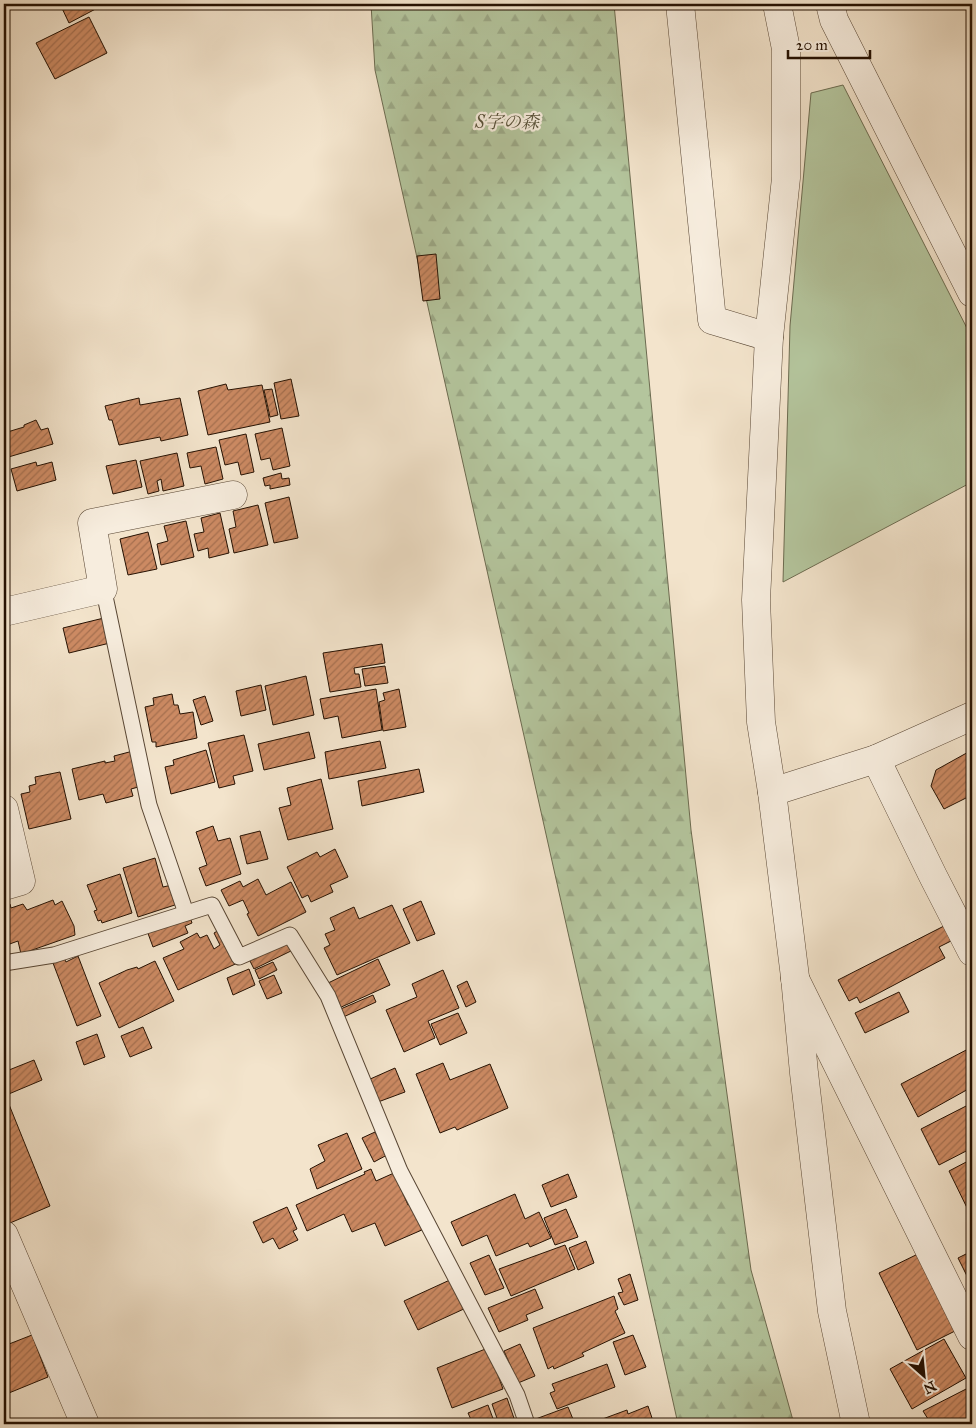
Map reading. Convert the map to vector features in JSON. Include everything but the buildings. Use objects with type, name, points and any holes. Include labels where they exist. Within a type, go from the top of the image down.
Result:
[{"type":"street","points":[[680,4],[712,320],[769,338]]},
{"type":"street","points":[[777,4],[786,48],[786,178],[769,338],[756,600],[761,722],[772,792],[832,1312],[856,1424]]},
{"type":"street","points":[[830,4],[834,20],[972,293]]},
{"type":"street","points":[[4,612],[103,589],[92,523],[233,495]]},
{"type":"street","points":[[772,792],[876,759],[972,716]]},
{"type":"street","points":[[876,759],[972,952]]},
{"type":"street","points":[[4,809],[21,881],[4,886]]},
{"type":"street","points":[[794,977],[972,1336]]},
{"type":"street","points":[[4,1235],[85,1424]]},
{"type":"lane","points":[[102,581],[149,805],[186,913]]},
{"type":"lane","points":[[4,963],[54,954],[212,905],[238,957],[290,934],[328,996],[400,1171],[517,1394],[527,1424]]},
{"type":"green space","name":"S字の森","points":[[371,4],[614,4],[691,830],[751,1270],[794,1424],[678,1424],[375,70]]},
{"type":"green space","points":[[843,85],[972,338],[972,482],[783,582],[790,326],[811,93]]}]
